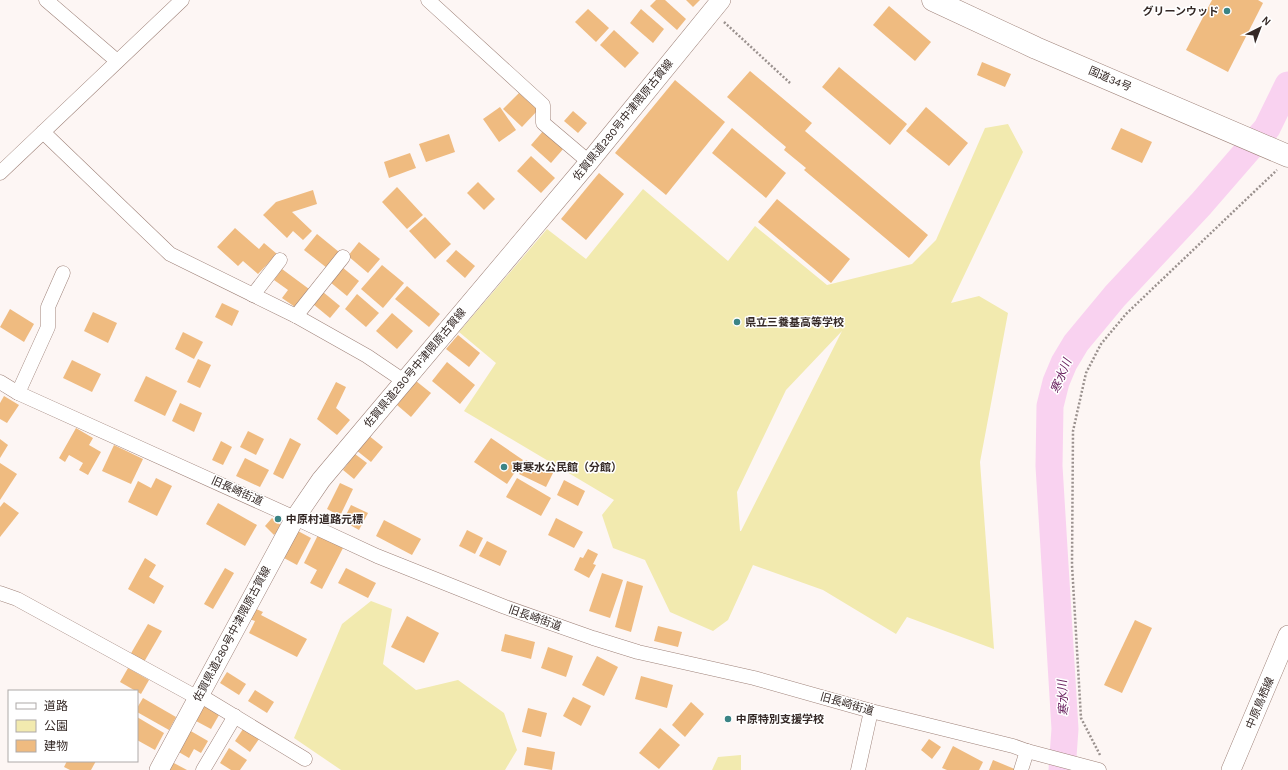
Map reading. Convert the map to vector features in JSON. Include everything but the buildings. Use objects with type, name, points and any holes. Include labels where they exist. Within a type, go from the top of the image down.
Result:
[{"type":"highway","name":"国道34号","points":[[933,0],[1036,48],[1221,126],[1285,160]]},
{"type":"main road","name":"佐賀県道280号中津隈原古賀線","points":[[159,770],[295,518],[321,480],[589,162],[716,6]]},
{"type":"main road","name":"中原鳥栖線","points":[[1231,770],[1288,635]]},
{"type":"street","points":[[46,0],[117,61]]},
{"type":"street","points":[[0,173],[182,0]]},
{"type":"street","points":[[428,0],[543,104],[543,123],[589,162]]},
{"type":"street","points":[[43,132],[170,254],[296,316],[367,356],[404,381]]},
{"type":"street","points":[[296,316],[343,257]]},
{"type":"street","points":[[253,295],[280,260]]},
{"type":"street","points":[[18,393],[48,327],[48,307],[63,273]]},
{"type":"street","name":"旧長崎街道","points":[[0,382],[18,393],[383,559],[505,607],[593,638],[638,652],[754,678],[871,712],[1013,746],[1083,765],[1100,764]]},
{"type":"street","points":[[0,593],[17,599],[198,698],[206,699],[305,759]]},
{"type":"street","points":[[858,770],[871,712]]},
{"type":"street","points":[[203,770],[235,716]]},
{"type":"street","points":[[1021,770],[1027,751]]},
{"type":"path","points":[[716,6],[790,83]]},
{"type":"path","points":[[1100,764],[1081,718],[1072,565],[1073,431],[1086,373],[1101,344],[1126,314],[1285,160]]},
{"type":"green space","name":"県立三養基高等学校","points":[[1008,124],[1023,152],[951,303],[979,296],[1008,313],[980,462],[994,649],[907,617],[896,634],[823,590],[753,565],[728,620],[713,631],[670,612],[645,560],[613,548],[602,515],[614,500],[464,411],[496,363],[459,332],[547,229],[586,259],[643,189],[728,261],[755,226],[827,285],[912,264],[936,240],[985,128]],"holes":[[[842,331],[741,531],[737,492],[786,390]]]},
{"type":"green space","points":[[371,601],[392,609],[383,664],[416,690],[458,680],[504,713],[517,750],[505,770],[341,770],[294,738],[342,624]]},
{"type":"green space","points":[[741,755],[741,770],[712,770],[718,757]]},
{"type":"waterway","name":"寒水川","points":[[1062,770],[1065,729],[1049,466],[1050,406],[1056,382],[1064,363],[1076,343],[1115,296],[1201,204],[1267,128],[1288,85]]},
{"type":"place","name":"グリーンウッド","points":[[1227,11]]},
{"type":"place","name":"県立三養基高等学校","points":[[737,322]]},
{"type":"place","name":"東寒水公民館（分館）","points":[[504,467]]},
{"type":"place","name":"中原村道路元標","points":[[278,519]]},
{"type":"place","name":"中原特別支援学校","points":[[728,719]]}]
